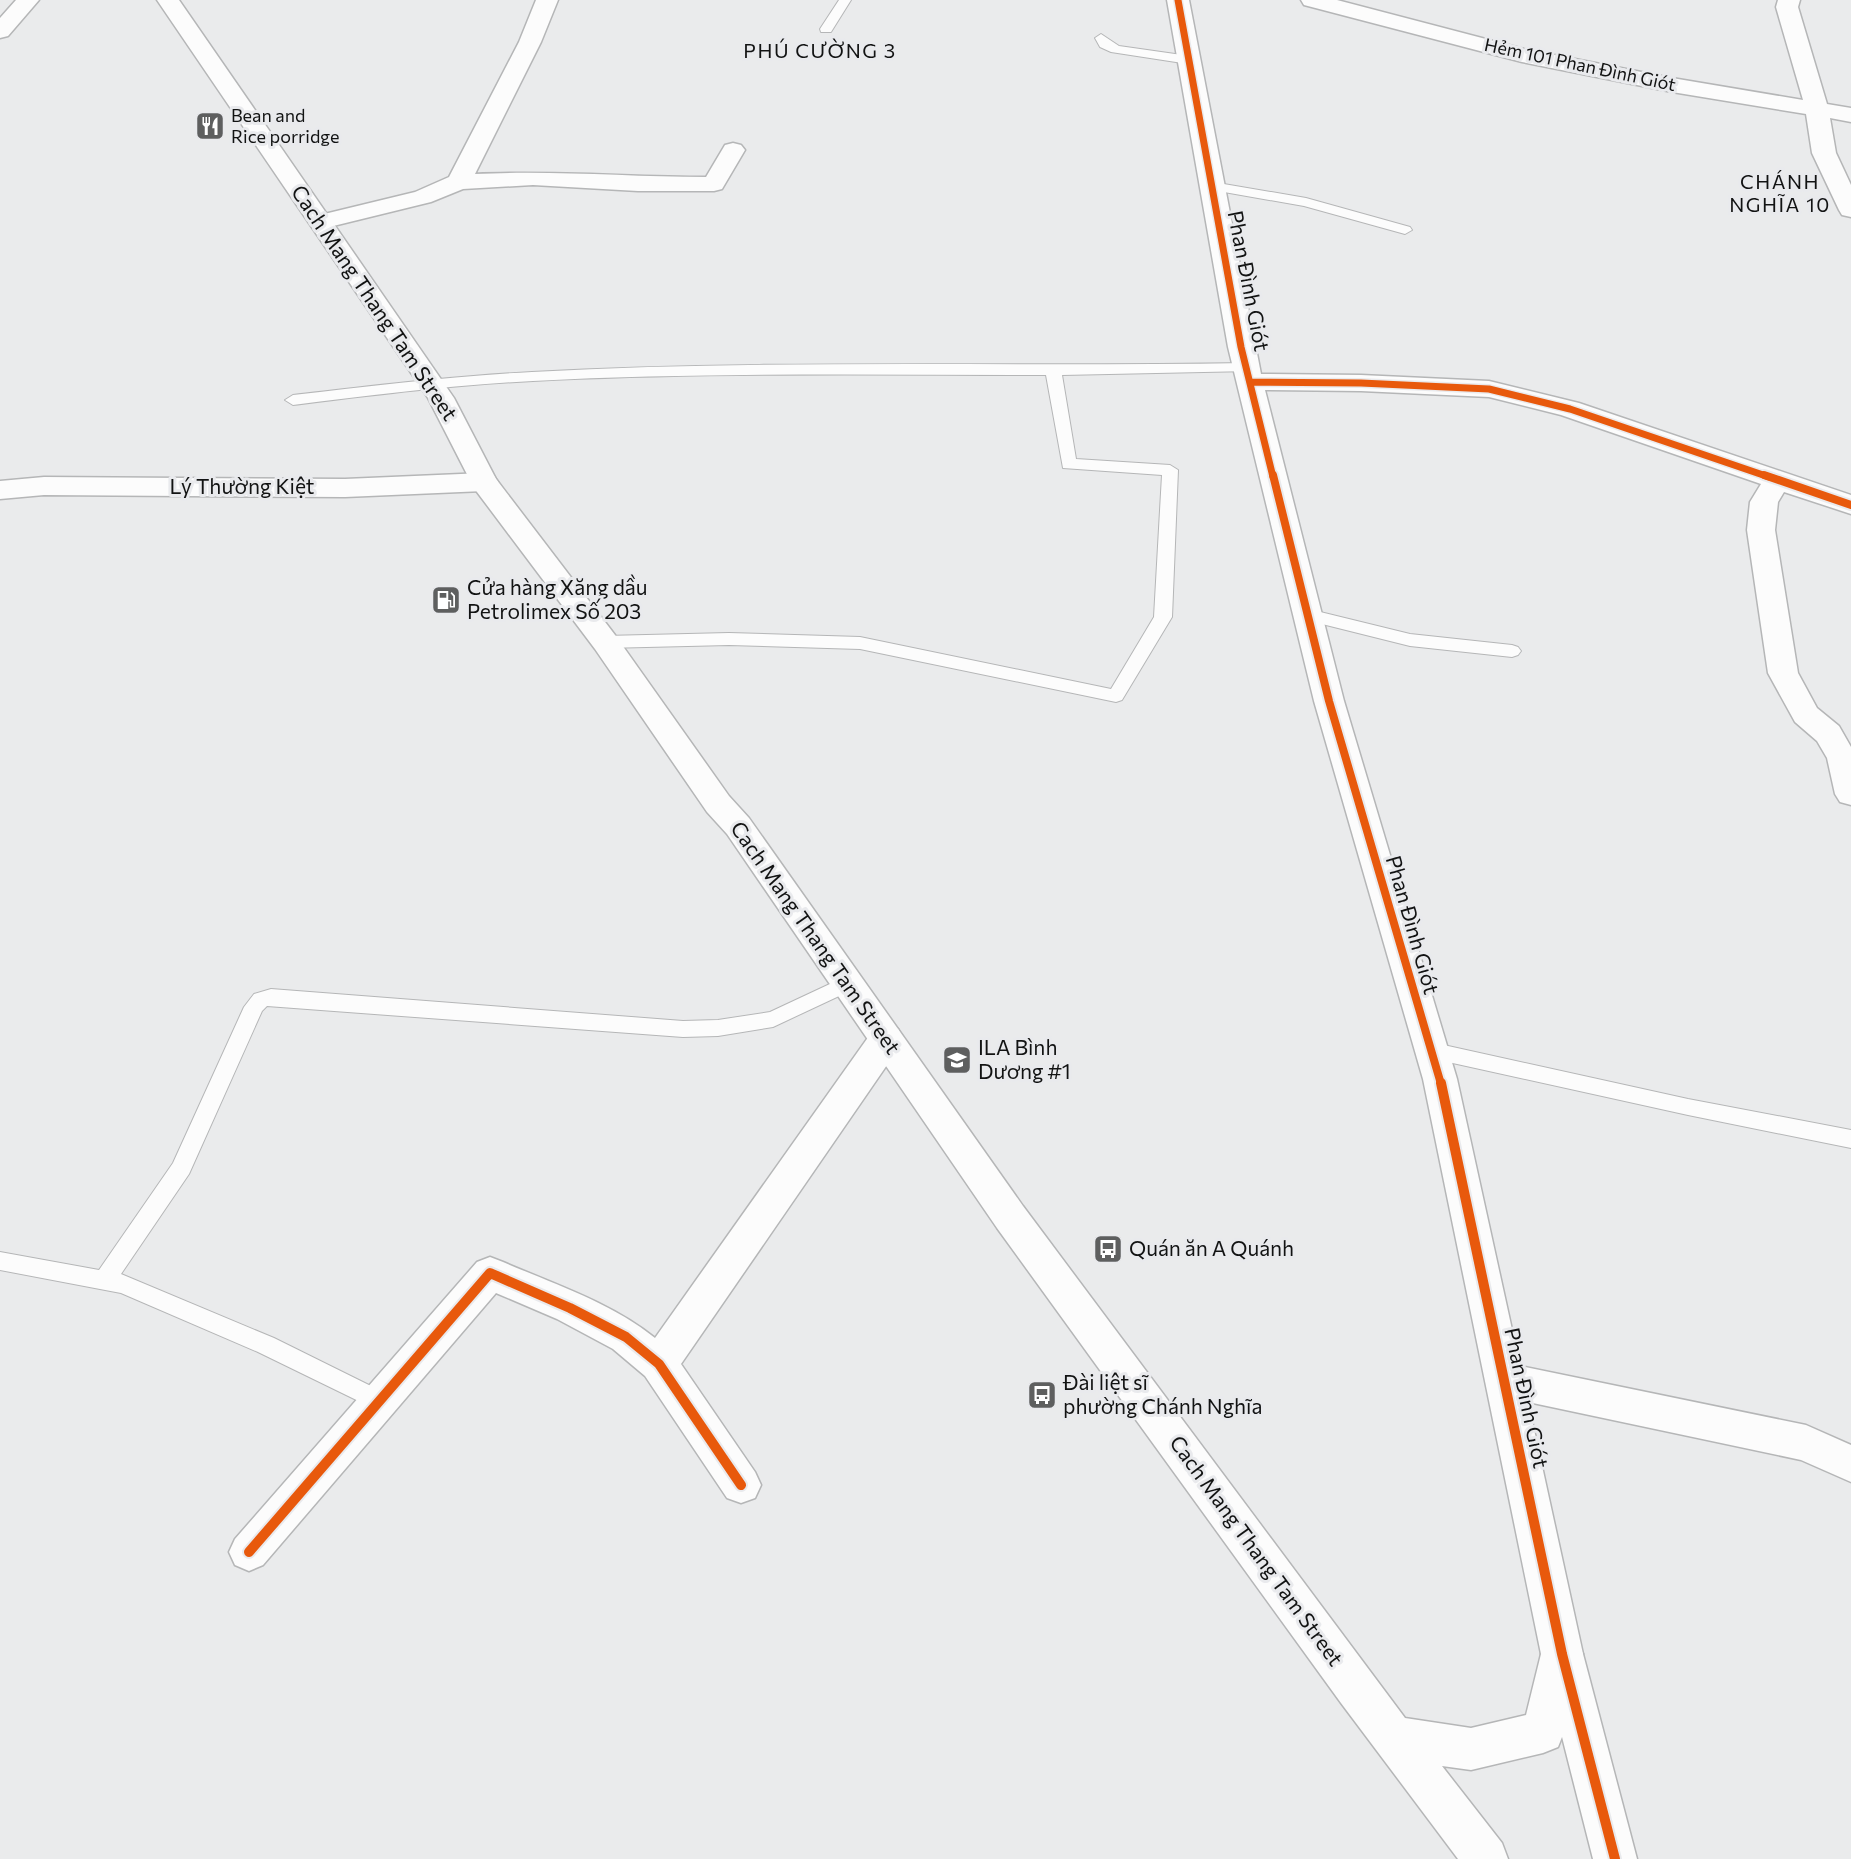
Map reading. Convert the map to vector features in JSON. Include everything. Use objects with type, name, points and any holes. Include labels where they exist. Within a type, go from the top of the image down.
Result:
[{"type":"street","points":[[0,31],[28,0]]},
{"type":"street","name":"Cach Mang Thang Tam Street","points":[[168,0],[432,384],[484,482],[605,642],[718,804],[738,826],[1010,1217],[1356,1688],[1486,1859]]},
{"type":"street","points":[[459,182],[530,42],[548,0]]},
{"type":"street","name":"Phan Đình Giót","points":[[1178,0],[1248,375],[1329,701],[1440,1078],[1562,1654],[1615,1859]]},
{"type":"street","name":"Hẻm 101 Phan Đình Giót","points":[[1312,0],[1522,55],[1672,85],[1851,115]]},
{"type":"street","points":[[1789,0],[1786,7],[1817,110],[1824,153],[1851,210]]},
{"type":"street","points":[[321,222],[423,197],[459,182],[533,178],[638,184],[714,184],[734,150]]},
{"type":"street","points":[[1248,375],[1489,389],[1570,409],[1851,505]]},
{"type":"street","points":[[1777,480],[1764,502],[1761,530],[1783,673],[1806,715],[1828,734],[1838,750],[1851,794]]},
{"type":"street","name":"Lý Thường Kiệt","points":[[0,490],[44,486],[345,488],[484,482]]},
{"type":"street","points":[[659,1364],[886,1039]]},
{"type":"street","points":[[249,1552],[490,1273],[570,1308],[626,1337],[659,1364],[741,1485]]},
{"type":"street","points":[[1503,1380],[1806,1443],[1851,1464]]},
{"type":"street","points":[[1396,1738],[1471,1749],[1544,1732],[1562,1654]]},
{"type":"lane","points":[[826,29],[845,0]]},
{"type":"lane","points":[[1101,38],[1105,44],[1116,49],[1189,60]]},
{"type":"lane","points":[[1212,186],[1306,202],[1405,230]]},
{"type":"lane","points":[[293,400],[432,384],[580,373],[769,369],[1053,369],[1248,375]]},
{"type":"lane","points":[[605,642],[729,639],[804,640],[860,644],[1116,696],[1163,617],[1170,470],[1069,464],[1053,369]]},
{"type":"lane","points":[[1308,615],[1410,640],[1512,651]]},
{"type":"lane","points":[[104,1280],[181,1168],[254,1007],[261,999],[272,997],[706,1029],[773,1019],[848,984]]},
{"type":"lane","points":[[1430,1050],[1688,1107],[1851,1139]]},
{"type":"lane","points":[[0,1261],[124,1284],[266,1345],[380,1401]]},
{"type":"cycle path","points":[[1178,0],[1241,347],[1329,701],[1440,1079],[1562,1654],[1615,1859]]},
{"type":"cycle path","points":[[1250,382],[1361,383],[1489,389],[1570,409],[1851,505]]},
{"type":"cycle path","points":[[249,1552],[490,1273],[570,1308],[626,1337],[659,1364],[741,1485]]},
{"type":"place","name":"Bean and Rice porridge","points":[[210,126]]},
{"type":"place","name":"Cửa hàng Xăng dầu Petrolimex Số 203","points":[[446,600]]},
{"type":"place","name":"ILA Bình Dương #1","points":[[957,1060]]},
{"type":"place","name":"Quán ăn A Quánh","points":[[1108,1249]]},
{"type":"place","name":"Đài liệt sĩ phường Chánh Nghĩa","points":[[1042,1395]]},
{"type":"district","name":"PHÚ CƯỜNG 3","points":[[820,51]]},
{"type":"district","name":"CHÁNH NGHĨA 10","points":[[1780,194]]}]
